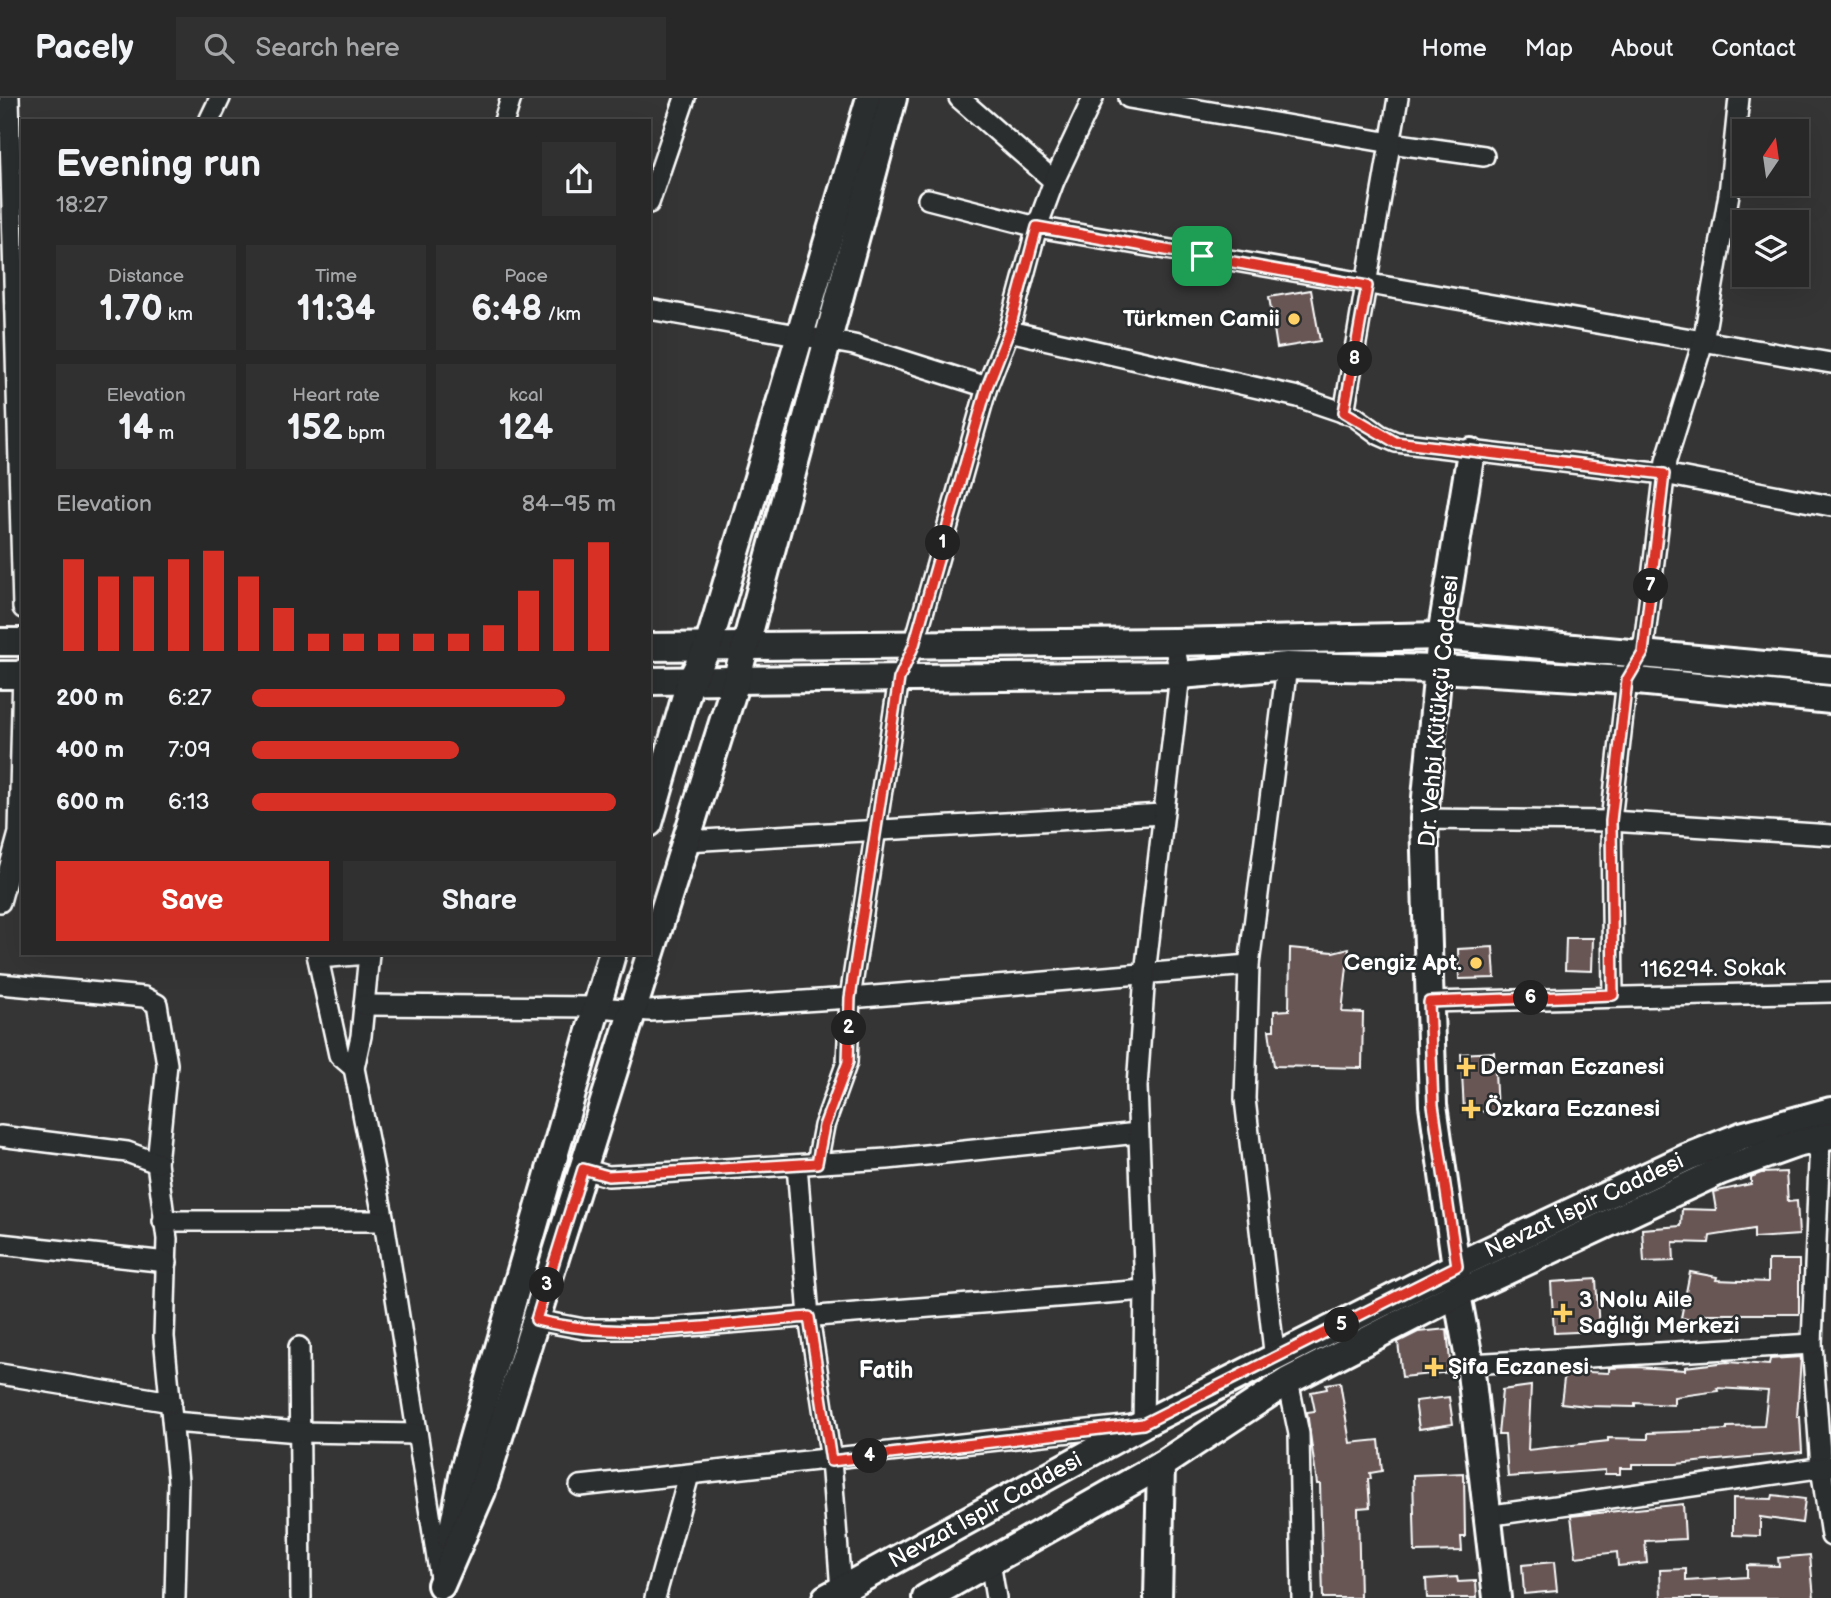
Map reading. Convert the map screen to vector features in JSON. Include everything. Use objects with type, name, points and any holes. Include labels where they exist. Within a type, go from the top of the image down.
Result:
[{"type":"main road","points":[[651,816],[690,682],[708,647],[870,98]]},
{"type":"main road","points":[[651,953],[736,681],[893,98]]},
{"type":"main road","name":"Dr. Vehbi Kütükçü Caddesi","points":[[1471,452],[1441,636],[1424,819],[1433,1105],[1457,1266],[1457,1294],[1470,1364],[1497,1598]]},
{"type":"main road","points":[[651,647],[1174,642],[1441,636],[1831,671]]},
{"type":"main road","points":[[0,642],[21,642]]},
{"type":"main road","points":[[651,681],[1180,675],[1287,666],[1440,669],[1627,680],[1831,700]]},
{"type":"main road","points":[[0,675],[21,675]]},
{"type":"main road","points":[[442,1591],[465,1466],[612,955]]},
{"type":"main road","points":[[442,1591],[482,1491],[650,955]]},
{"type":"main road","name":"Nevzat İspir Caddesi","points":[[926,1598],[1161,1465],[1281,1370],[1457,1266],[1688,1157],[1741,1136],[1831,1111]]},
{"type":"main road","name":"Nevzat İspir Caddesi","points":[[833,1594],[1143,1424],[1281,1370],[1457,1294],[1720,1171],[1826,1137]]},
{"type":"main road","points":[[1158,1598],[1161,1465]]},
{"type":"street","points":[[9,98],[12,300],[9,484],[21,590]]},
{"type":"street","points":[[210,119],[220,98]]},
{"type":"street","points":[[505,119],[511,98]]},
{"type":"street","points":[[651,197],[685,98]]},
{"type":"street","points":[[959,98],[1054,181]]},
{"type":"street","points":[[817,1163],[824,1126],[848,1062],[850,998],[899,679],[914,645],[987,387],[1009,331],[1037,227],[1054,181],[1093,98]]},
{"type":"street","points":[[1129,98],[1391,144],[1484,156]]},
{"type":"street","points":[[1344,412],[1398,98]]},
{"type":"street","points":[[1613,995],[1611,821],[1627,680],[1643,653],[1664,474],[1703,342],[1729,194],[1739,98]]},
{"type":"street","points":[[928,199],[1037,227],[1367,286],[1831,363]]},
{"type":"street","points":[[651,309],[827,339],[987,387]]},
{"type":"street","points":[[1009,331],[1261,386],[1344,412],[1395,442],[1664,474],[1831,506]]},
{"type":"street","points":[[580,1486],[831,1461],[1143,1424],[1145,1290],[1136,1087],[1145,974],[1180,675],[1174,642]]},
{"type":"street","points":[[1287,666],[1249,965],[1245,1099],[1281,1370],[1299,1434],[1302,1598]]},
{"type":"street","points":[[686,841],[1164,814]]},
{"type":"street","points":[[0,902],[7,852],[21,816]]},
{"type":"street","points":[[1424,819],[1611,821],[1831,835]]},
{"type":"street","points":[[343,955],[318,956],[339,1055],[354,1068]]},
{"type":"street","points":[[368,955],[364,1005],[354,1068],[384,1221],[442,1591]]},
{"type":"street","points":[[364,1005],[597,1007],[633,1010],[850,998],[1249,965]]},
{"type":"street","points":[[0,984],[144,998],[157,1004],[167,1064],[157,1163],[167,1262],[164,1337],[178,1481],[175,1598]]},
{"type":"street","name":"116294. Sokak","points":[[1429,1002],[1613,995],[1831,992]]},
{"type":"street","points":[[583,1169],[608,1176],[797,1165],[1138,1133]]},
{"type":"street","points":[[0,1136],[127,1152],[157,1163]]},
{"type":"street","points":[[1826,1137],[1812,1344],[1831,1536]]},
{"type":"street","points":[[797,1165],[809,1317],[831,1461],[833,1594]]},
{"type":"street","points":[[163,1221],[384,1221]]},
{"type":"street","points":[[0,1244],[167,1262]]},
{"type":"street","points":[[536,1320],[584,1329],[652,1329],[1145,1290]]},
{"type":"street","points":[[1470,1364],[1812,1344]]},
{"type":"street","points":[[299,1347],[301,1598]]},
{"type":"street","points":[[0,1374],[171,1402]]},
{"type":"street","points":[[173,1422],[299,1432],[417,1434]]},
{"type":"street","points":[[1486,1516],[1826,1466]]},
{"type":"street","points":[[655,1598],[689,1475]]},
{"type":"street","points":[[990,1562],[996,1598]]},
{"type":"building","name":"Türkmen Camii","points":[[1311,290],[1320,341],[1277,348],[1269,297]]},
{"type":"building","points":[[1566,938],[1593,938],[1592,971],[1565,970]]},
{"type":"building","name":"Cengiz Apt.","points":[[1493,947],[1495,978],[1459,979],[1458,949]]},
{"type":"building","points":[[1290,948],[1333,952],[1349,948],[1342,1012],[1363,1013],[1362,1068],[1274,1066],[1269,1030],[1274,1030],[1274,1011],[1289,1010]]},
{"type":"building","points":[[1494,1052],[1497,1111],[1464,1112],[1461,1054]]},
{"type":"building","points":[[1786,1172],[1788,1202],[1797,1201],[1799,1235],[1754,1238],[1754,1229],[1710,1236],[1709,1243],[1673,1242],[1674,1261],[1644,1262],[1642,1229],[1681,1226],[1682,1209],[1716,1210],[1713,1192],[1751,1184],[1751,1177],[1761,1173]]},
{"type":"building","points":[[1768,1260],[1799,1260],[1799,1314],[1702,1314],[1701,1321],[1681,1318],[1690,1272],[1717,1277],[1716,1280],[1768,1282]]},
{"type":"building","points":[[1596,1279],[1599,1331],[1554,1333],[1551,1282]]},
{"type":"building","points":[[1447,1329],[1451,1372],[1402,1377],[1398,1342],[1418,1332]]},
{"type":"building","points":[[1801,1357],[1797,1417],[1800,1417],[1802,1452],[1676,1464],[1632,1464],[1632,1468],[1620,1468],[1620,1474],[1605,1474],[1605,1470],[1508,1477],[1505,1435],[1498,1435],[1502,1390],[1531,1386],[1528,1450],[1608,1441],[1608,1438],[1648,1439],[1648,1433],[1764,1426],[1768,1391],[1717,1388],[1718,1391],[1674,1397],[1674,1405],[1635,1403],[1635,1407],[1587,1406],[1561,1403],[1565,1371],[1609,1373],[1609,1368],[1636,1367],[1685,1370],[1685,1367],[1727,1362],[1769,1365],[1770,1359]]},
{"type":"building","points":[[1340,1382],[1350,1443],[1379,1440],[1382,1471],[1370,1473],[1371,1479],[1368,1479],[1370,1507],[1358,1508],[1360,1598],[1323,1598],[1320,1484],[1317,1484],[1307,1412],[1315,1411],[1311,1392],[1327,1389],[1326,1384]]},
{"type":"building","points":[[1449,1397],[1453,1424],[1419,1429],[1415,1401]]},
{"type":"building","points":[[1464,1473],[1465,1537],[1461,1537],[1462,1551],[1415,1552],[1413,1475]]},
{"type":"building","points":[[1773,1495],[1805,1499],[1802,1523],[1760,1517],[1760,1536],[1733,1535],[1733,1498],[1772,1499]]},
{"type":"building","points":[[1683,1504],[1685,1539],[1645,1541],[1647,1563],[1618,1566],[1617,1552],[1576,1557],[1571,1516]]},
{"type":"building","points":[[1810,1555],[1814,1598],[1661,1598],[1660,1570],[1686,1569],[1686,1581],[1747,1577],[1747,1565],[1779,1566],[1778,1558]]},
{"type":"building","points":[[1554,1562],[1557,1591],[1524,1594],[1522,1565]]},
{"type":"building","points":[[1457,1577],[1458,1582],[1476,1581],[1477,1598],[1427,1598],[1426,1579]]},
{"type":"place","name":"Türkmen Camii","points":[[1294,319]]},
{"type":"place","name":"Cengiz Apt.","points":[[1476,963]]},
{"type":"place","name":"Derman Eczanesi","points":[[1466,1067]]},
{"type":"place","name":"Özkara Eczanesi","points":[[1471,1109]]},
{"type":"place","name":"3 Nolu Aile Sağlığı Merkezi","points":[[1563,1313]]},
{"type":"place","name":"Şifa Eczanesi","points":[[1434,1367]]},
{"type":"district","name":"Fatih","points":[[886,1370]]},
{"type":"route","points":[[1037,227],[1202,256],[1367,286],[1344,412],[1380,435],[1395,442],[1664,474],[1643,653],[1627,680],[1611,821],[1613,995],[1429,1002],[1433,1105],[1457,1266],[1275,1360],[1143,1424],[831,1461],[809,1317],[652,1329],[584,1329],[536,1320],[583,1169],[608,1176],[817,1163],[824,1126],[848,1062],[850,998],[899,679],[914,645],[987,387],[1009,331],[1037,227]]}]
